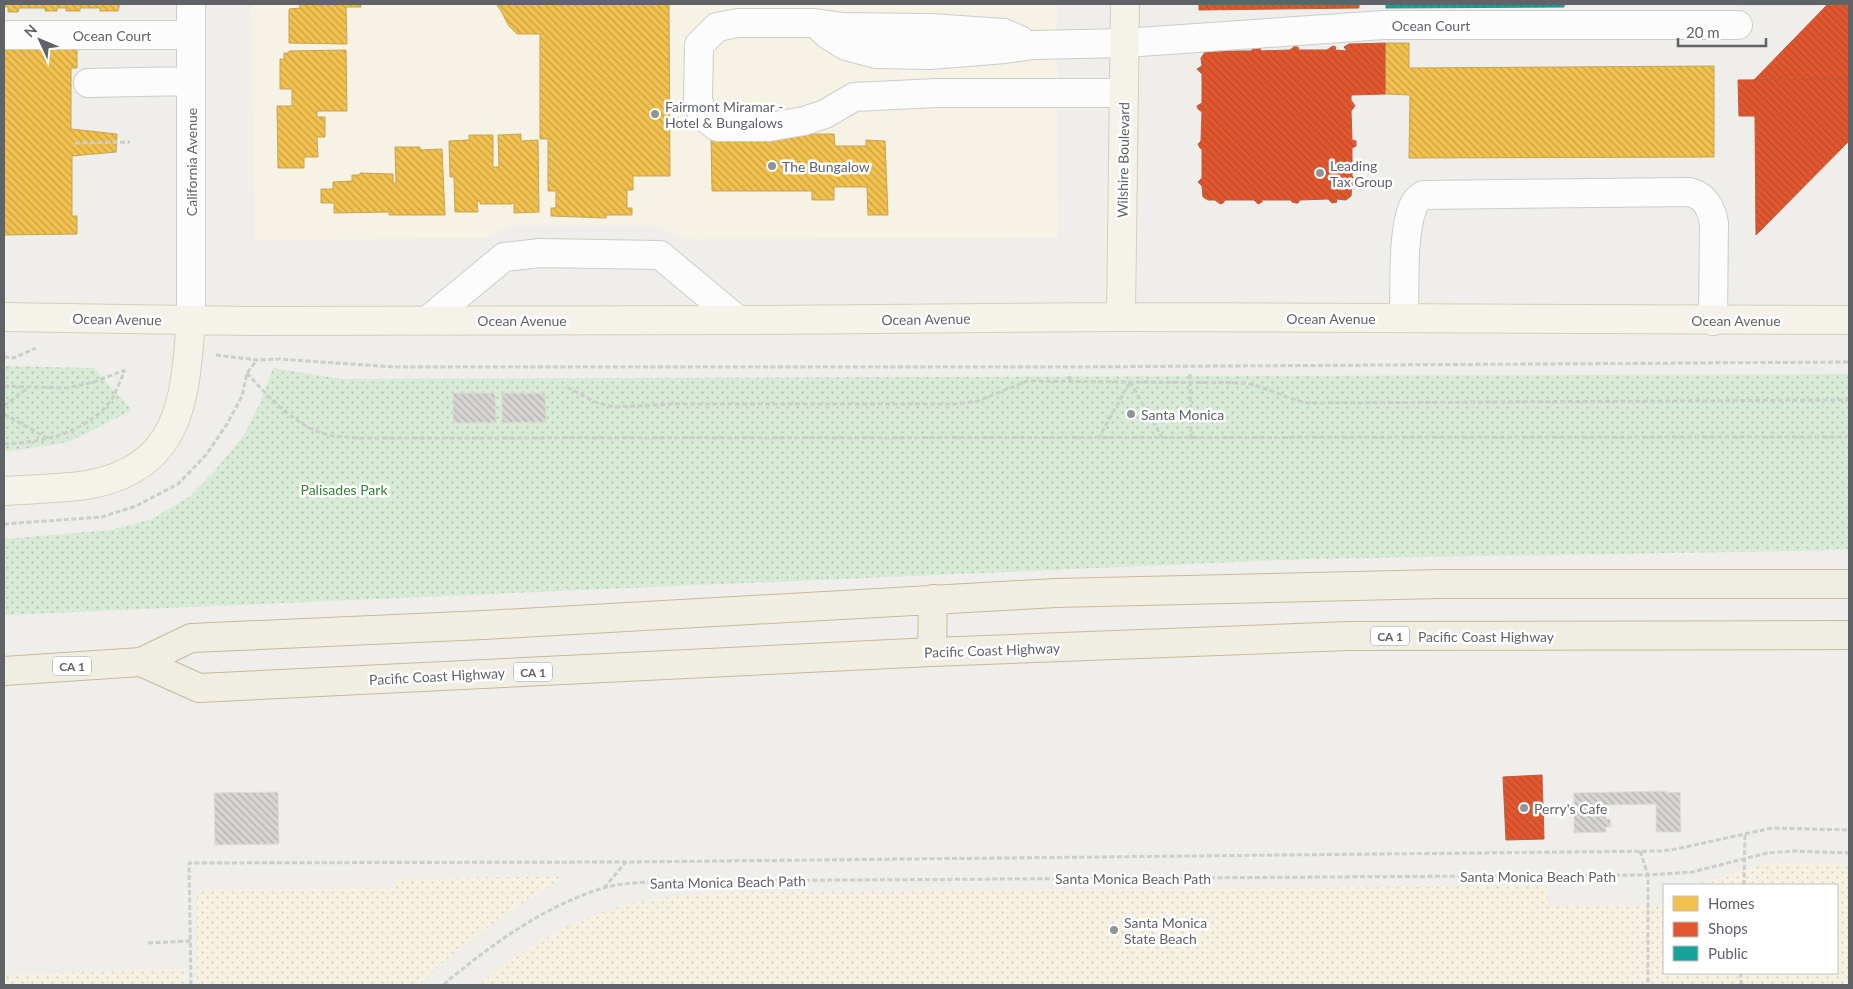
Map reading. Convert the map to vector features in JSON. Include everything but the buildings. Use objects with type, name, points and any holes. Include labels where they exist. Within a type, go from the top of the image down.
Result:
[{"type":"highway","name":"Pacific Coast Highway","points":[[4,671],[141,662],[192,638],[494,624],[1056,593],[1430,584],[1849,584]]},
{"type":"highway","points":[[932,652],[933,599]]},
{"type":"highway","name":"Pacific Coast Highway","points":[[141,662],[198,688],[932,652],[1349,636],[1849,635]]},
{"type":"main road","name":"Wilshire Boulevard","points":[[1121,317],[1125,4]]},
{"type":"main road","name":"Ocean Avenue","points":[[4,318],[738,320],[1121,317],[1713,321],[1849,320]]},
{"type":"main road","points":[[4,491],[85,485],[106,480],[137,467],[153,455],[172,427],[178,411],[186,375],[192,320]]},
{"type":"street","name":"California Avenue","points":[[191,4],[192,320]]},
{"type":"street","points":[[930,16],[937,93]]},
{"type":"street","points":[[1032,45],[1004,33],[930,16],[842,27],[815,23],[738,23],[717,27],[699,45],[698,100],[702,115],[717,127],[769,127],[804,121],[825,114],[854,97],[937,93],[1124,93]]},
{"type":"street","name":"Ocean Court","points":[[815,23],[846,46],[876,54],[933,54],[1032,45],[1125,43],[1384,25],[1738,24]]},
{"type":"street","name":"Ocean Court","points":[[4,35],[191,34]]},
{"type":"street","points":[[88,83],[191,80]]},
{"type":"street","points":[[1404,318],[1408,224],[1412,207],[1423,196],[1690,192],[1698,194],[1706,200],[1714,223],[1713,321]]},
{"type":"street","points":[[428,320],[504,258],[540,253],[660,255],[738,320]]},
{"type":"path","points":[[75,144],[130,142]]},
{"type":"path","points":[[178,484],[206,455],[227,424],[242,396],[247,372],[257,360],[279,359],[404,367],[1090,367],[1849,362]]},
{"type":"path","points":[[4,386],[67,388],[94,382],[125,370],[112,399],[96,415],[73,430],[23,444],[4,444]]},
{"type":"path","points":[[247,372],[269,398],[309,427],[333,436],[368,438],[1849,438]]},
{"type":"path","points":[[1070,373],[1070,381]]},
{"type":"path","points":[[1190,374],[1191,439]]},
{"type":"path","points":[[567,387],[595,402],[614,406],[673,404],[955,404],[978,401],[1027,381],[1258,385],[1291,399],[1308,403],[1849,400]]},
{"type":"path","points":[[1098,439],[1130,382]]},
{"type":"path","points":[[1130,382],[1163,438]]},
{"type":"path","points":[[4,406],[29,387]]},
{"type":"path","points":[[4,414],[47,438]]},
{"type":"path","points":[[191,985],[189,862],[626,862],[1640,851],[1676,849],[1772,828],[1849,830]]},
{"type":"path","points":[[1744,884],[1746,833]]},
{"type":"path","points":[[1640,851],[1648,876],[1648,985]]},
{"type":"path","name":"Santa Monica Beach Path","points":[[444,985],[488,949],[531,920],[568,902],[604,888],[643,883],[690,881],[1648,876],[1692,872],[1719,866],[1745,857],[1767,853],[1794,851],[1849,853]]},
{"type":"path","points":[[604,888],[626,862]]},
{"type":"path","points":[[148,944],[190,941]]},
{"type":"shaded area","name":"Fairmont Miramar - Hotel & Bungalows","points":[[251,4],[1057,4],[1058,238],[687,239],[652,225],[512,225],[485,238],[255,240]]},
{"type":"green space","points":[[4,366],[94,368],[132,410],[69,442],[4,452]]},
{"type":"green space","name":"Palisades Park","points":[[273,368],[340,379],[1849,374],[1849,550],[1307,559],[4,615],[4,539],[110,530],[152,519],[189,497],[213,473],[244,435],[260,403]]},
{"type":"sand","name":"Santa Monica State Beach","points":[[1779,863],[1849,865],[1849,985],[479,985],[530,947],[589,917],[641,901],[728,892],[1547,886],[1548,906],[1663,905],[1663,974],[1838,974],[1838,884],[1690,884],[1701,883],[1754,866]]},
{"type":"sand","points":[[565,876],[471,940],[420,985],[197,985],[197,890],[396,888],[396,879]]},
{"type":"sand","points":[[186,968],[186,985],[4,985],[4,975]]},
{"type":"place","name":"Fairmont Miramar - Hotel & Bungalows","points":[[655,114]]},
{"type":"place","name":"The Bungalow","points":[[772,166]]},
{"type":"place","name":"Leading Tax Group","points":[[1320,173]]},
{"type":"place","name":"Santa Monica","points":[[1131,414]]},
{"type":"place","name":"Perry's Cafe","points":[[1524,808]]},
{"type":"place","name":"Santa Monica State Beach","points":[[1114,930]]}]
